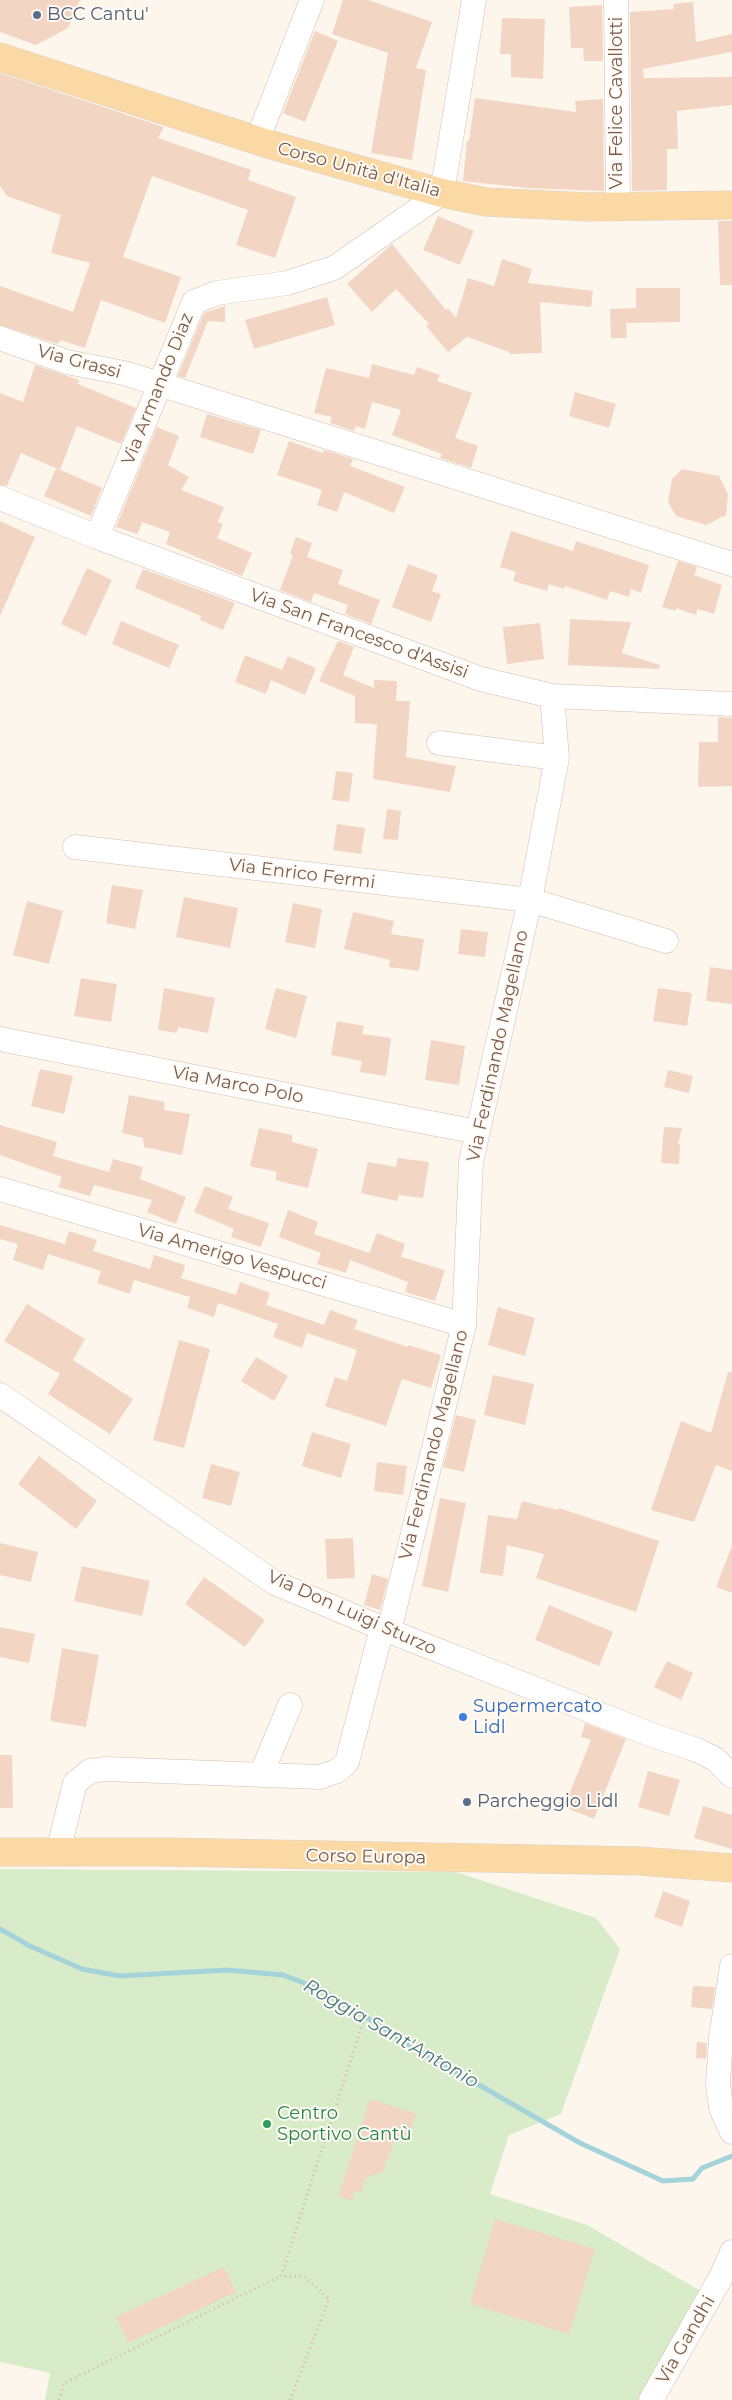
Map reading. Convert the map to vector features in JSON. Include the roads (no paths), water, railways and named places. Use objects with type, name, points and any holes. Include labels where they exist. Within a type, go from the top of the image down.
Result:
[{"type":"main road","name":"Corso Unità d'Italia","points":[[0,57],[257,141],[442,193],[486,202],[618,207],[732,205]]},
{"type":"main road","name":"Corso Europa","points":[[0,1852],[640,1861],[732,1868]]},
{"type":"main road","points":[[640,1861],[732,1857]]},
{"type":"main road","points":[[640,1861],[732,1884]]},
{"type":"street","points":[[257,141],[312,0]]},
{"type":"street","points":[[442,193],[474,0]]},
{"type":"street","name":"Via Felice Cavallotti","points":[[616,0],[618,207]]},
{"type":"street","name":"Via Armando Diaz","points":[[98,538],[194,302],[217,293],[287,283],[334,268],[442,193]]},
{"type":"street","name":"Via Grassi","points":[[0,338],[67,362],[124,373],[732,564]]},
{"type":"street","name":"Via San Francesco d'Assisi","points":[[0,498],[98,538],[480,679],[552,696],[732,704]]},
{"type":"street","name":"Via Ferdinando Magellano","points":[[58,1852],[75,1784],[90,1771],[106,1769],[320,1777],[337,1771],[347,1762],[385,1630],[464,1325],[471,1162],[530,900],[557,758],[552,696]]},
{"type":"street","points":[[439,743],[557,758]]},
{"type":"street","name":"Via Enrico Fermi","points":[[75,847],[530,900],[666,941]]},
{"type":"street","name":"Via Marco Polo","points":[[0,1039],[477,1132]]},
{"type":"street","name":"Via Amerigo Vespucci","points":[[0,1189],[464,1325]]},
{"type":"street","name":"Via Don Luigi Sturzo","points":[[0,1395],[275,1583],[385,1630],[652,1735],[697,1750],[715,1760],[732,1776]]},
{"type":"street","points":[[260,1775],[290,1705]]},
{"type":"street","points":[[732,1966],[718,2084],[722,2108],[732,2131]]},
{"type":"street","name":"Via Gandhi","points":[[651,2400],[721,2278],[732,2252]]},
{"type":"waterway","name":"Roggia Sant'Antonio","points":[[0,1929],[30,1946],[82,1969],[120,1976],[227,1970],[283,1975],[317,1988],[354,2009],[401,2040],[580,2143],[663,2181],[693,2179],[702,2168],[732,2156]]},
{"type":"place","name":"BCC Cantu'","points":[[37,15]]},
{"type":"place","name":"Supermercato Lidl","points":[[463,1717]]},
{"type":"place","name":"Parcheggio Lidl","points":[[467,1802]]},
{"type":"place","name":"Centro Sportivo Cantù","points":[[267,2124]]}]
